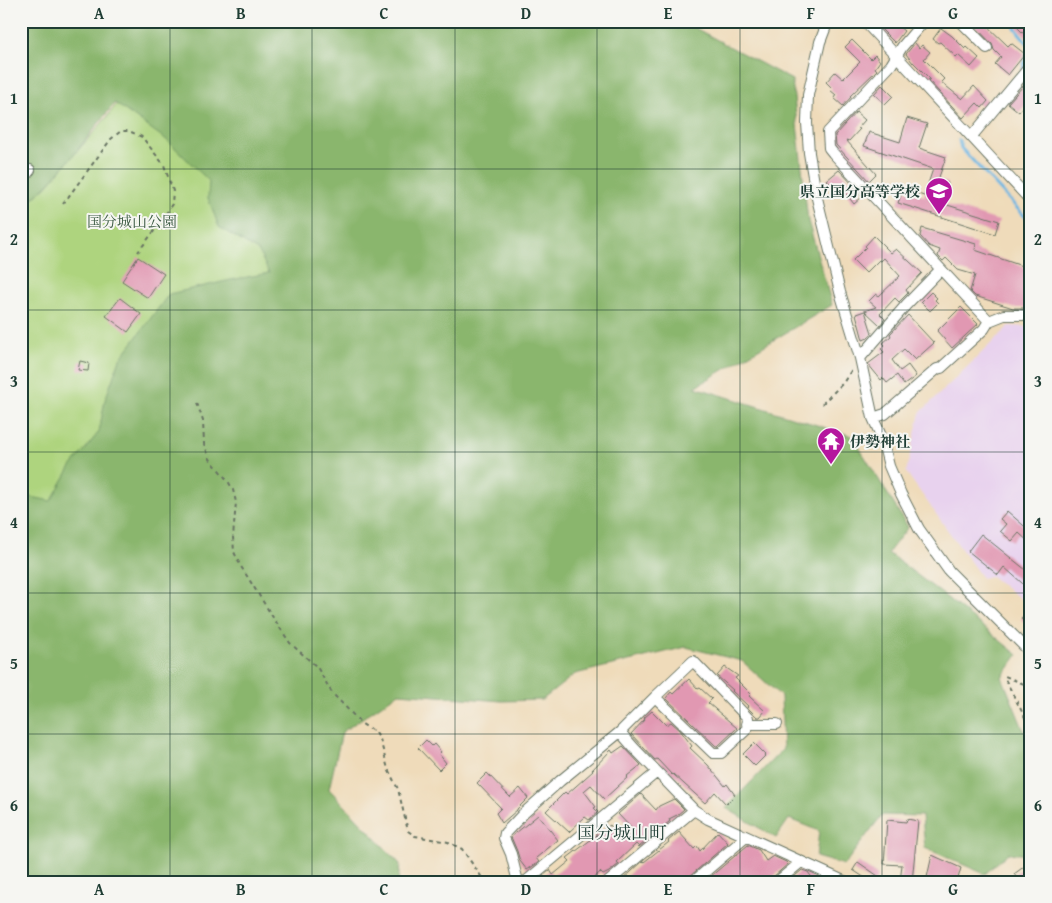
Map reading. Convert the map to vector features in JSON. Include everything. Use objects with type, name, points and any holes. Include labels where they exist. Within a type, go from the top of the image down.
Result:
[{"type":"street","points":[[828,21],[820,42],[808,95],[807,123],[810,153],[816,194],[840,292],[860,358],[873,418],[882,438],[889,466],[919,529],[950,571],[1031,652]]},
{"type":"street","points":[[864,21],[1031,201]]},
{"type":"street","points":[[924,21],[902,47],[891,65],[828,132],[829,148],[989,321]]},
{"type":"street","points":[[960,21],[987,48]]},
{"type":"street","points":[[972,136],[1031,65]]},
{"type":"street","points":[[21,182],[30,170]]},
{"type":"street","points":[[860,358],[906,305],[940,270]]},
{"type":"street","points":[[873,418],[885,414],[937,369],[942,368],[989,321],[1004,315],[1031,316]]},
{"type":"street","points":[[518,882],[511,854],[504,838],[505,833],[560,781],[620,732],[655,697],[692,661],[748,718],[746,729],[721,753],[713,753],[655,697]]},
{"type":"street","points":[[747,724],[777,724]]},
{"type":"street","points":[[620,732],[694,810],[708,819],[846,882]]},
{"type":"street","points":[[525,882],[657,772]]},
{"type":"street","points":[[608,882],[694,810]]},
{"type":"street","points":[[693,882],[746,837]]},
{"type":"street","points":[[777,882],[801,862]]},
{"type":"path","points":[[63,204],[111,139],[121,131],[129,131],[142,136],[164,165],[174,191],[172,204],[138,252]]},
{"type":"path","points":[[822,404],[843,383],[860,358]]},
{"type":"path","points":[[197,403],[203,421],[204,444],[210,459],[233,490],[236,502],[232,537],[234,552],[240,565],[290,643],[317,667],[332,693],[362,724],[376,733],[380,739],[388,769],[398,789],[408,830],[415,836],[448,842],[462,849],[485,882]]},
{"type":"path","points":[[1031,687],[1006,676],[1031,728]]},
{"type":"shaded area","points":[[1009,326],[1031,327],[1031,607],[991,576],[982,578],[906,472],[920,413]]},
{"type":"green space","points":[[21,21],[682,21],[792,80],[808,221],[832,305],[695,387],[852,436],[908,527],[888,553],[1018,655],[1002,677],[1026,736],[1031,741],[1031,855],[1008,853],[985,874],[925,848],[922,816],[882,815],[844,865],[816,857],[819,831],[789,819],[776,838],[726,808],[783,749],[781,696],[742,661],[686,647],[575,674],[542,700],[502,701],[399,693],[342,732],[329,789],[400,864],[398,882],[21,882],[21,495],[51,501],[70,468],[99,432],[105,400],[120,359],[169,294],[269,273],[259,252],[219,227],[208,198],[209,181],[168,141],[115,103],[65,166],[43,189],[31,200],[21,194]]},
{"type":"green space","name":"国分城山公園","points":[[120,99],[175,137],[269,253],[280,275],[103,438],[54,510],[21,503],[21,191],[33,198],[46,187],[107,117]]},
{"type":"building","points":[[883,21],[892,21],[904,31],[895,43],[879,27]]},
{"type":"building","points":[[970,21],[982,21],[1008,46],[1011,43],[1025,54],[1008,75],[995,64],[1001,57],[994,50],[992,44]]},
{"type":"building","points":[[1023,22],[1031,29],[1031,41],[1017,27]]},
{"type":"building","points":[[941,28],[965,49],[967,47],[979,58],[971,67],[958,55],[956,57],[940,42],[938,43],[933,39]]},
{"type":"building","points":[[852,40],[871,59],[875,55],[880,61],[875,68],[877,70],[850,96],[843,106],[834,98],[836,95],[830,90],[832,88],[826,82],[835,72],[843,79],[860,62],[845,47]]},
{"type":"building","points":[[915,43],[919,48],[922,45],[930,52],[924,59],[944,79],[941,82],[962,99],[974,86],[988,101],[982,108],[977,103],[963,118],[906,54]]},
{"type":"building","points":[[1031,77],[1031,99],[1019,112],[1008,103]]},
{"type":"building","points":[[882,85],[893,96],[885,104],[874,94]]},
{"type":"building","points":[[856,112],[865,120],[849,141],[846,140],[876,174],[869,181],[836,145],[835,135]]},
{"type":"building","points":[[907,118],[927,124],[919,148],[946,157],[938,180],[948,183],[941,203],[999,221],[995,234],[898,203],[903,189],[924,196],[933,169],[864,146],[869,132],[900,142]]},
{"type":"building","points":[[839,170],[862,197],[854,204],[841,187],[837,191],[827,180]]},
{"type":"building","points":[[922,228],[976,244],[975,250],[1031,269],[1031,308],[1013,308],[975,296],[970,291],[975,275],[958,270],[946,258],[943,261],[938,256],[940,250],[929,246],[920,236]]},
{"type":"building","points":[[874,236],[891,253],[896,249],[922,273],[906,290],[908,293],[899,302],[895,298],[880,314],[885,319],[880,325],[865,311],[872,333],[863,340],[856,314],[876,307],[869,301],[876,294],[879,296],[900,276],[884,258],[881,261],[879,260],[866,273],[853,260]]},
{"type":"building","points":[[138,257],[164,274],[148,298],[122,281]]},
{"type":"building","points":[[931,292],[937,298],[935,300],[938,303],[930,311],[921,302]]},
{"type":"building","points":[[120,298],[141,314],[128,332],[106,316]]},
{"type":"building","points":[[961,307],[978,324],[952,348],[937,331]]},
{"type":"building","points":[[908,315],[934,343],[915,360],[904,349],[892,360],[900,371],[908,365],[916,376],[904,385],[897,375],[887,383],[883,378],[881,380],[868,364],[884,352],[881,349],[885,345],[883,343]]},
{"type":"building","points":[[80,361],[89,363],[88,371],[78,370]]},
{"type":"building","points":[[1007,511],[1031,532],[1031,544],[1019,533],[1012,541],[1000,531],[1006,524],[1000,519]]},
{"type":"building","points":[[981,534],[1031,574],[1031,591],[1004,567],[998,575],[968,551]]},
{"type":"building","points":[[1031,609],[1031,629],[1021,619]]},
{"type":"building","points":[[725,667],[738,676],[735,678],[751,694],[749,696],[765,711],[760,717],[757,717],[733,690],[717,676]]},
{"type":"building","points":[[689,679],[698,689],[700,688],[712,699],[708,703],[737,728],[718,746],[666,698]]},
{"type":"building","points":[[652,711],[666,725],[671,722],[680,730],[692,746],[690,748],[708,765],[725,786],[727,784],[735,795],[726,804],[715,792],[705,803],[672,775],[657,759],[655,760],[631,734]]},
{"type":"building","points":[[426,740],[432,746],[434,744],[441,752],[439,754],[446,763],[439,770],[418,748]]},
{"type":"building","points":[[754,743],[766,755],[755,766],[743,754]]},
{"type":"building","points":[[623,746],[641,765],[604,799],[591,785],[584,791],[598,812],[589,820],[585,817],[569,832],[546,811],[565,792],[567,794],[593,771],[611,750],[613,753]]},
{"type":"building","points":[[487,773],[510,797],[520,788],[528,798],[502,823],[496,813],[501,808],[477,783]]},
{"type":"building","points":[[641,794],[656,810],[659,806],[674,799],[684,809],[669,819],[670,821],[639,847],[636,844],[617,862],[619,864],[609,872],[603,875],[600,872],[591,882],[536,882],[550,870],[553,875],[570,861],[567,858],[610,825],[622,840],[633,830],[618,814]]},
{"type":"building","points":[[538,815],[558,840],[536,858],[539,862],[527,870],[520,861],[511,837]]},
{"type":"building","points":[[907,819],[918,821],[912,882],[900,882],[902,865],[884,864],[887,820],[906,822]]},
{"type":"building","points":[[679,832],[694,849],[697,846],[700,851],[718,832],[728,843],[689,877],[686,882],[620,882],[643,861],[669,842]]},
{"type":"building","points":[[748,845],[759,850],[766,861],[773,856],[788,864],[770,882],[704,882]]},
{"type":"building","points":[[932,855],[961,868],[957,882],[926,882]]},
{"type":"building","points":[[858,862],[878,876],[874,882],[853,870]]},
{"type":"building","points":[[1025,866],[1031,874],[1031,882],[1020,882],[1014,874]]},
{"type":"building","points":[[802,870],[808,872],[815,882],[788,882]]},
{"type":"waterway","points":[[1010,21],[1029,45],[1023,69]]},
{"type":"waterway","points":[[972,125],[1002,92]]},
{"type":"waterway","points":[[959,140],[961,148],[1031,223]]},
{"type":"place","name":"県立国分高等学校","points":[[939,215]]},
{"type":"place","name":"伊勢神社","points":[[831,465]]},
{"type":"district","name":"国分城山町","points":[[622,832]]}]
